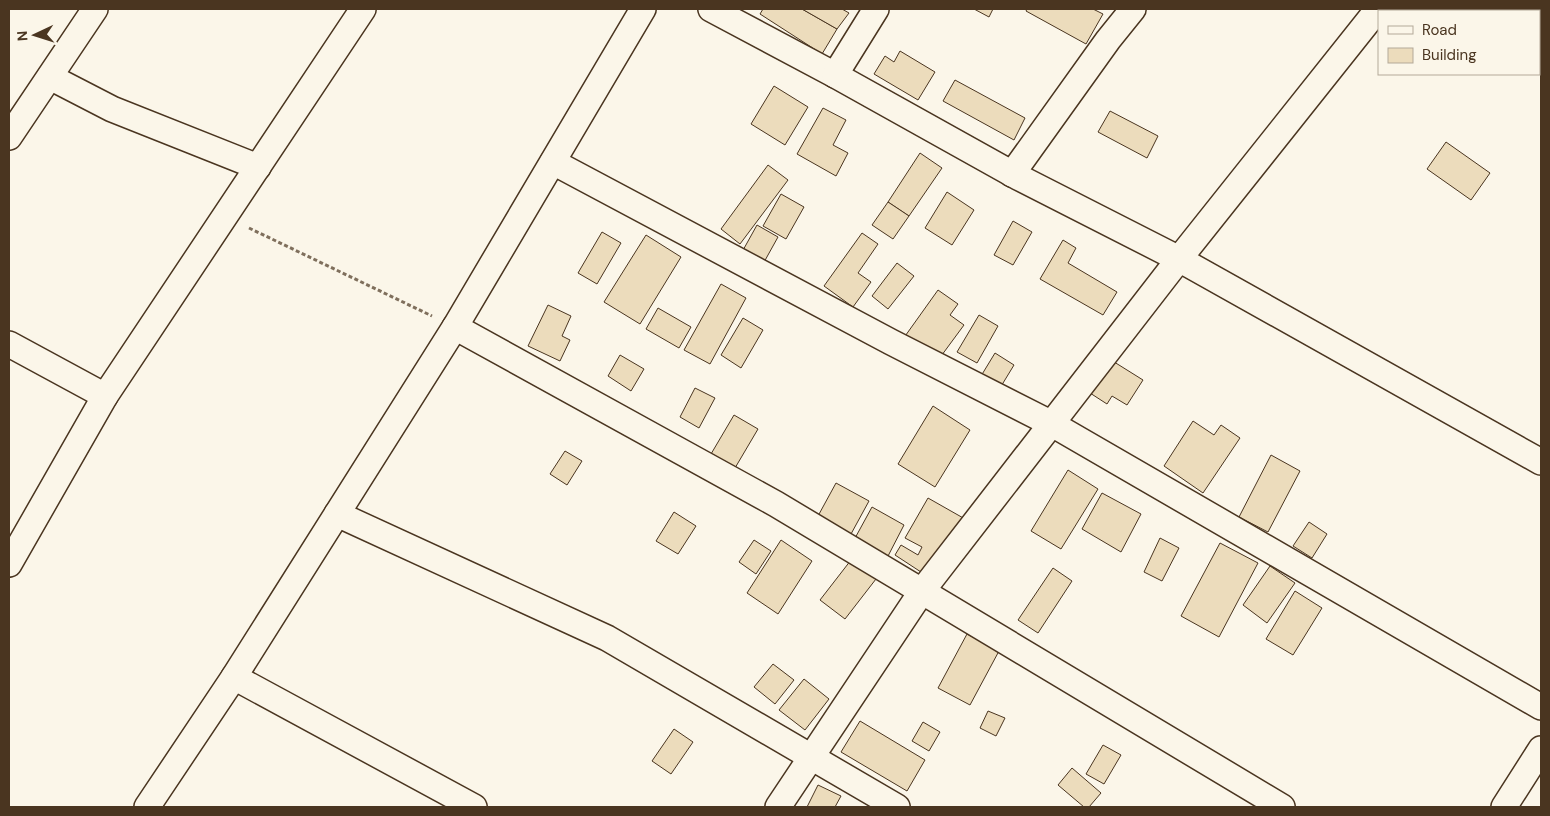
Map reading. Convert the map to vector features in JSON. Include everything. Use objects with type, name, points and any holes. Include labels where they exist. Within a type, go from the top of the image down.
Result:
[{"type":"street","points":[[9,137],[95,9]]},
{"type":"street","points":[[9,564],[105,396],[363,9]]},
{"type":"street","points":[[147,807],[234,677],[456,327],[643,9]]},
{"type":"street","points":[[712,9],[1012,174],[1179,259],[1541,462]]},
{"type":"street","points":[[835,75],[876,9]]},
{"type":"street","points":[[1012,174],[1108,40],[1133,9]]},
{"type":"street","points":[[778,807],[922,591],[1179,259],[1378,9]]},
{"type":"street","points":[[50,77],[112,109],[258,167]]},
{"type":"street","points":[[553,162],[891,342],[1052,424],[1541,707]]},
{"type":"street","points":[[456,327],[776,504],[1282,807]]},
{"type":"street","points":[[9,344],[105,396]]},
{"type":"street","points":[[337,514],[607,638],[897,807]]},
{"type":"street","points":[[234,677],[474,807]]},
{"type":"street","points":[[1504,807],[1541,749]]},
{"type":"path","points":[[224,216],[456,327]]},
{"type":"building","points":[[763,9],[802,9],[837,29],[822,54],[760,14]]},
{"type":"building","points":[[802,9],[842,9],[849,13],[837,29]]},
{"type":"building","points":[[974,9],[993,9],[989,17]]},
{"type":"building","points":[[1027,9],[1093,9],[1103,14],[1086,44],[1026,11]]},
{"type":"building","points":[[1448,9],[1450,10],[1416,10]]},
{"type":"building","points":[[900,51],[935,72],[918,100],[874,74],[885,56],[894,62]]},
{"type":"building","points":[[955,80],[1025,118],[1014,140],[943,101]]},
{"type":"building","points":[[774,86],[808,107],[785,145],[751,124]]},
{"type":"building","points":[[823,108],[846,120],[833,145],[848,153],[836,176],[797,154]]},
{"type":"building","points":[[1110,111],[1158,136],[1147,158],[1098,132]]},
{"type":"building","points":[[1446,142],[1490,173],[1471,200],[1427,169]]},
{"type":"building","points":[[920,153],[942,168],[909,216],[888,202]]},
{"type":"building","points":[[768,165],[788,180],[740,244],[721,229]]},
{"type":"building","points":[[947,192],[974,210],[952,245],[925,228]]},
{"type":"building","points":[[781,194],[804,207],[786,239],[763,226]]},
{"type":"building","points":[[888,202],[909,216],[893,239],[872,225]]},
{"type":"building","points":[[1013,221],[1032,232],[1013,265],[994,255]]},
{"type":"building","points":[[757,225],[778,237],[763,264],[742,252]]},
{"type":"building","points":[[602,232],[621,243],[597,284],[578,273]]},
{"type":"building","points":[[862,233],[878,244],[858,273],[871,282],[853,307],[824,286]]},
{"type":"building","points":[[646,235],[681,257],[640,324],[604,302]]},
{"type":"building","points":[[1063,240],[1076,248],[1068,263],[1117,292],[1103,315],[1040,279]]},
{"type":"building","points":[[897,263],[914,276],[888,309],[872,296]]},
{"type":"building","points":[[721,284],[746,298],[710,364],[684,350]]},
{"type":"building","points":[[938,290],[958,304],[950,315],[964,325],[936,363],[903,339]]},
{"type":"building","points":[[548,305],[571,316],[562,336],[570,340],[560,361],[528,346]]},
{"type":"building","points":[[658,308],[691,327],[679,348],[646,329]]},
{"type":"building","points":[[979,315],[998,326],[977,363],[957,352]]},
{"type":"building","points":[[743,318],[763,330],[741,368],[721,355]]},
{"type":"building","points":[[995,353],[1014,365],[1000,388],[981,376]]},
{"type":"building","points":[[620,355],[644,369],[631,391],[608,376]]},
{"type":"building","points":[[1111,360],[1143,380],[1127,405],[1112,396],[1107,404],[1090,393]]},
{"type":"building","points":[[695,388],[715,398],[699,428],[680,417]]},
{"type":"building","points":[[933,406],[970,430],[935,487],[898,464]]},
{"type":"building","points":[[734,415],[758,429],[735,468],[711,454]]},
{"type":"building","points":[[1193,421],[1214,435],[1221,425],[1240,438],[1203,493],[1164,466]]},
{"type":"building","points":[[565,451],[582,461],[567,485],[550,474]]},
{"type":"building","points":[[1271,455],[1300,471],[1268,532],[1239,517]]},
{"type":"building","points":[[1068,470],[1098,489],[1061,549],[1031,531]]},
{"type":"building","points":[[836,483],[869,501],[851,534],[818,516]]},
{"type":"building","points":[[1102,493],[1141,514],[1121,552],[1082,529]]},
{"type":"building","points":[[928,498],[965,519],[924,574],[895,555],[901,545],[918,555],[922,547],[905,538]]},
{"type":"building","points":[[872,507],[904,525],[887,558],[854,540]]},
{"type":"building","points":[[674,512],[696,526],[678,554],[656,541]]},
{"type":"building","points":[[1309,522],[1327,534],[1312,558],[1293,546]]},
{"type":"building","points":[[1160,538],[1179,548],[1162,581],[1144,572]]},
{"type":"building","points":[[754,540],[771,551],[756,574],[739,562]]},
{"type":"building","points":[[781,540],[812,561],[778,614],[747,593]]},
{"type":"building","points":[[1220,543],[1258,563],[1219,637],[1181,616]]},
{"type":"building","points":[[851,560],[876,579],[845,619],[820,600]]},
{"type":"building","points":[[1270,566],[1295,583],[1267,623],[1243,605]]},
{"type":"building","points":[[1053,568],[1072,581],[1038,633],[1018,620]]},
{"type":"building","points":[[1295,591],[1322,608],[1293,655],[1266,639]]},
{"type":"building","points":[[967,634],[999,651],[970,705],[938,688]]},
{"type":"building","points":[[773,664],[794,680],[775,704],[754,687]]},
{"type":"building","points":[[804,679],[829,699],[805,730],[779,710]]},
{"type":"building","points":[[988,711],[1005,718],[996,736],[980,728]]},
{"type":"building","points":[[860,721],[925,760],[907,791],[841,752]]},
{"type":"building","points":[[923,722],[940,732],[929,751],[912,741]]},
{"type":"building","points":[[674,729],[693,742],[671,774],[652,761]]},
{"type":"building","points":[[1103,745],[1121,755],[1104,784],[1086,774]]},
{"type":"building","points":[[1072,768],[1101,793],[1089,807],[1084,807],[1058,785]]},
{"type":"building","points":[[818,785],[841,796],[835,807],[807,807]]}]
